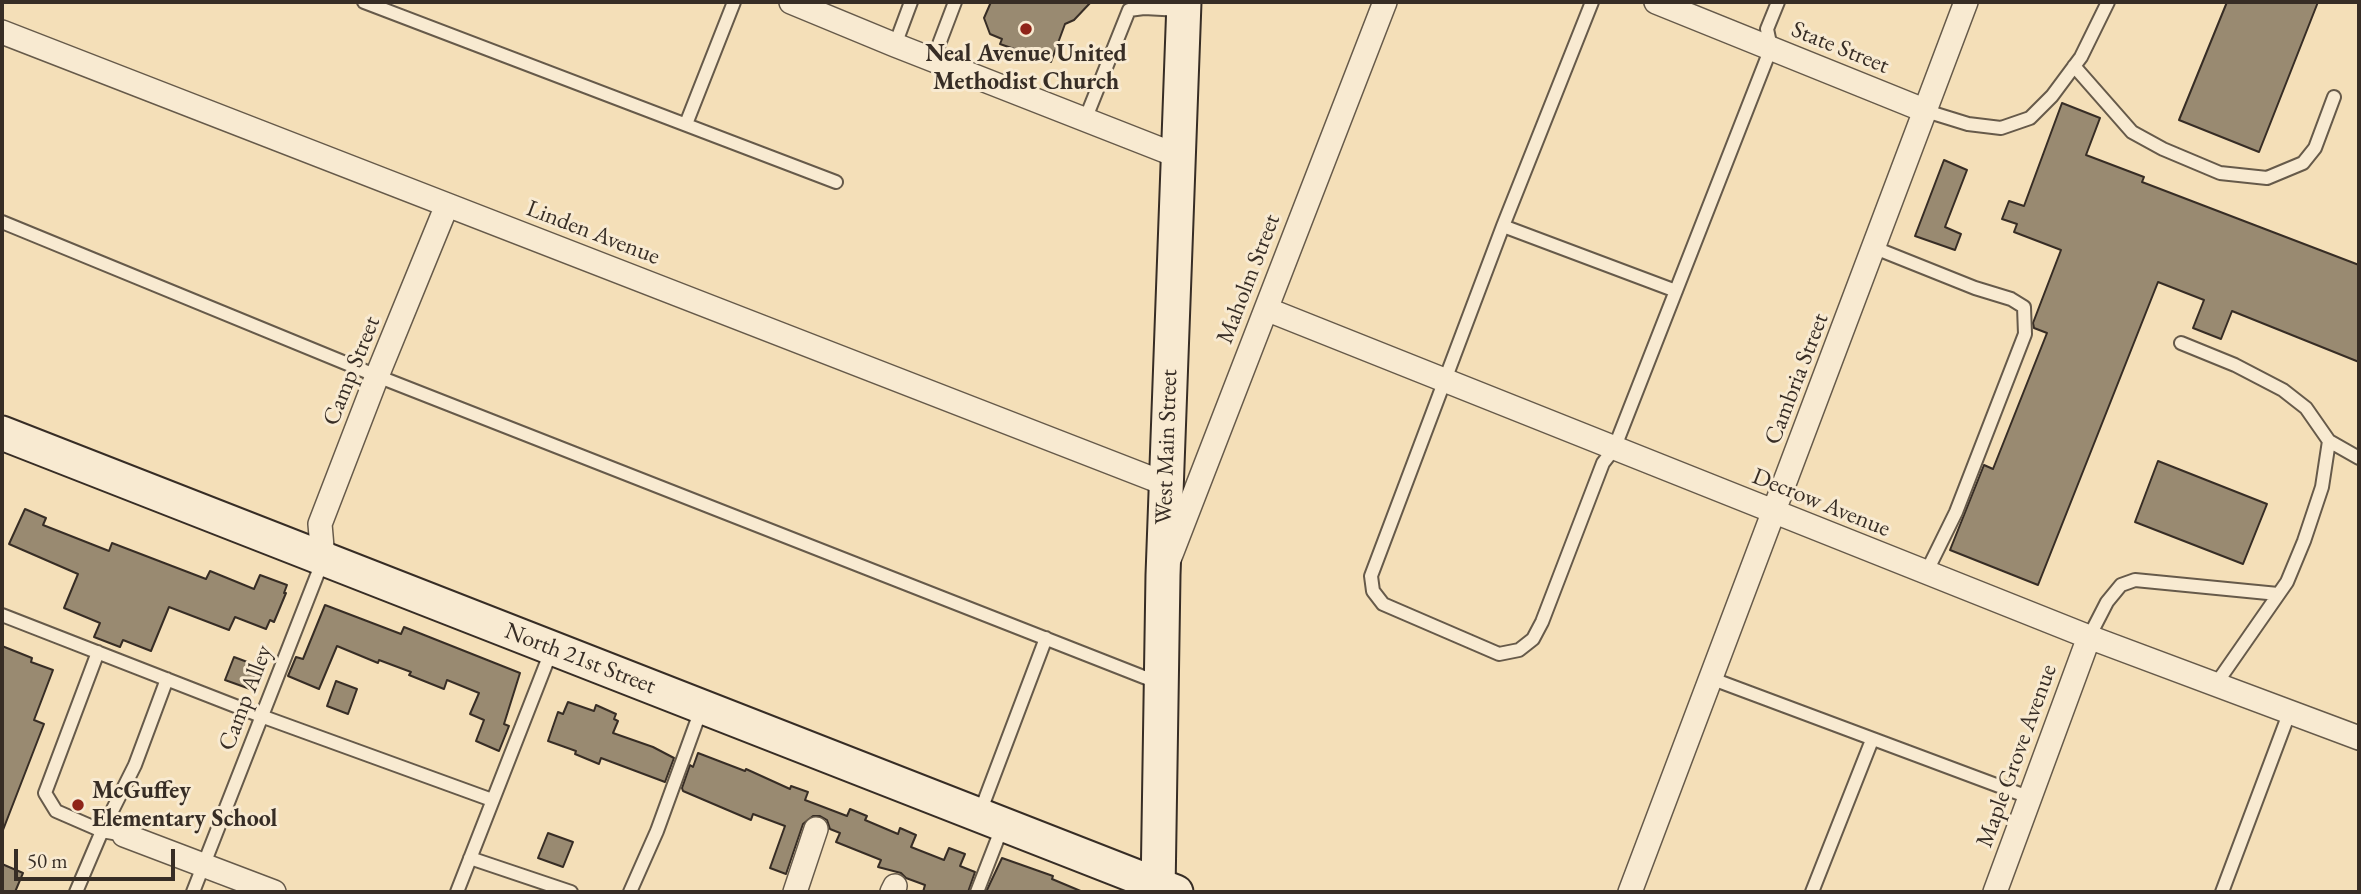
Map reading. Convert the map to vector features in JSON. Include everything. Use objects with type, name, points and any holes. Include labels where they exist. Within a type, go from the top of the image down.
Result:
[{"type":"main road","name":"West Main Street","points":[[1164,890],[1161,684],[1163,575],[1184,6]]},
{"type":"main road","name":"North 21st Street","points":[[2,433],[1164,890]]},
{"type":"street","points":[[791,2],[1178,156]]},
{"type":"street","name":"Maholm Street","points":[[1163,575],[1385,2]]},
{"type":"street","name":"State Street","points":[[1656,2],[1926,111]]},
{"type":"street","name":"Cambria Street","points":[[1630,892],[1966,2]]},
{"type":"street","name":"Linden Avenue","points":[[2,32],[1166,484]]},
{"type":"street","name":"Camp Street","points":[[323,559],[320,524],[447,205]]},
{"type":"street","name":"Decrow Avenue","points":[[1266,309],[2089,637],[2359,738]]},
{"type":"street","name":"Maple Grove Avenue","points":[[1995,892],[2089,637]]},
{"type":"street","points":[[795,892],[816,829]]},
{"type":"street","points":[[113,833],[274,892]]},
{"type":"lane","points":[[365,2],[836,182]]},
{"type":"lane","points":[[687,124],[734,2]]},
{"type":"lane","points":[[895,45],[911,2]]},
{"type":"lane","points":[[933,60],[955,2]]},
{"type":"lane","points":[[1592,2],[1503,226],[1371,576],[1373,591],[1383,604],[1499,654],[1519,650],[1533,639],[1542,622],[1603,463],[1614,449],[1771,48],[1767,29],[1778,2]]},
{"type":"lane","points":[[1926,111],[1985,127],[2011,126],[2030,118],[2052,96],[2081,57],[2109,2]]},
{"type":"lane","points":[[1085,120],[1129,10],[1184,6]]},
{"type":"lane","points":[[2074,66],[2132,132],[2163,149],[2220,173],[2267,178],[2303,163],[2315,148],[2334,97]]},
{"type":"lane","points":[[2,222],[377,376],[1161,684]]},
{"type":"lane","points":[[1503,226],[1676,291]]},
{"type":"lane","points":[[1875,248],[1963,284],[2011,299],[2024,307],[2025,334],[1956,512],[1926,573]]},
{"type":"lane","points":[[2181,343],[2235,365],[2283,390],[2306,408],[2329,441],[2359,458]]},
{"type":"lane","points":[[2216,684],[2287,582],[2322,488],[2329,441]]},
{"type":"lane","name":"Camp Alley","points":[[193,892],[323,559]]},
{"type":"lane","points":[[2089,637],[2107,602],[2121,585],[2135,580],[2278,594]]},
{"type":"lane","points":[[2,615],[261,716],[492,800]]},
{"type":"lane","points":[[977,892],[991,820],[1046,638]]},
{"type":"lane","points":[[457,892],[552,648]]},
{"type":"lane","points":[[98,652],[45,793],[56,811],[113,833]]},
{"type":"lane","points":[[1710,678],[2031,798]]},
{"type":"lane","points":[[76,892],[113,833],[167,679]]},
{"type":"lane","points":[[630,892],[657,831],[702,707]]},
{"type":"lane","points":[[2222,892],[2290,711]]},
{"type":"lane","points":[[1812,892],[1872,740]]},
{"type":"lane","points":[[470,858],[570,892]]},
{"type":"building","name":"Neal Avenue United Methodist Church","points":[[991,2],[1091,2],[1074,20],[1065,24],[1051,62],[1000,44],[1002,39],[990,34],[984,18]]},
{"type":"building","points":[[2227,2],[2318,2],[2259,152],[2179,120]]},
{"type":"building","points":[[2062,103],[2100,118],[2086,155],[2144,177],[2142,182],[2359,265],[2359,362],[2232,311],[2221,339],[2193,328],[2204,300],[2158,282],[2038,585],[1950,550],[1984,465],[1993,469],[2047,333],[2034,328],[2033,323],[2061,250],[2014,232],[2017,224],[2002,219],[2009,201],[2024,206]]},
{"type":"building","points":[[1944,160],[1967,170],[1945,227],[1961,234],[1955,250],[1915,236]]},
{"type":"building","points":[[2158,461],[2267,504],[2243,564],[2135,522]]},
{"type":"building","points":[[25,509],[46,518],[43,525],[109,551],[112,543],[206,579],[210,571],[254,589],[260,575],[287,585],[286,593],[274,622],[270,620],[266,629],[235,617],[229,630],[169,607],[151,651],[123,640],[120,647],[94,637],[100,623],[64,608],[78,574],[9,544]]},
{"type":"building","points":[[325,605],[401,634],[404,627],[520,673],[504,724],[509,726],[499,751],[476,741],[484,720],[470,714],[479,693],[447,680],[444,689],[409,675],[411,672],[379,660],[378,663],[337,646],[319,689],[288,676],[296,657],[303,659]]},
{"type":"building","points":[[2,646],[32,658],[31,662],[53,670],[34,720],[44,724],[3,830]]},
{"type":"building","points":[[234,657],[258,666],[250,689],[225,680]]},
{"type":"building","points":[[336,681],[357,689],[348,714],[327,706]]},
{"type":"building","points":[[568,702],[594,711],[596,705],[616,714],[614,719],[618,721],[613,733],[653,747],[674,758],[665,782],[601,758],[599,764],[575,754],[576,751],[548,741],[558,712],[563,714]]},
{"type":"building","points":[[698,753],[745,771],[746,769],[790,789],[791,786],[808,792],[805,800],[847,816],[850,809],[867,816],[865,820],[898,834],[900,828],[916,835],[911,847],[944,860],[949,848],[965,854],[960,866],[975,872],[968,892],[923,892],[925,885],[906,878],[901,873],[878,867],[881,860],[836,842],[840,833],[830,829],[827,820],[820,816],[813,816],[803,824],[786,874],[770,868],[785,826],[753,814],[751,820],[683,791],[690,765],[693,767]]},
{"type":"building","points":[[548,833],[573,842],[563,867],[538,858]]},
{"type":"building","points":[[1002,858],[1053,876],[1052,879],[1083,892],[986,892]]},
{"type":"building","points":[[2,864],[23,873],[15,892],[2,892]]},
{"type":"place","name":"Neal Avenue United Methodist Church","points":[[1026,29]]},
{"type":"place","name":"McGuffey Elementary School","points":[[78,805]]}]
